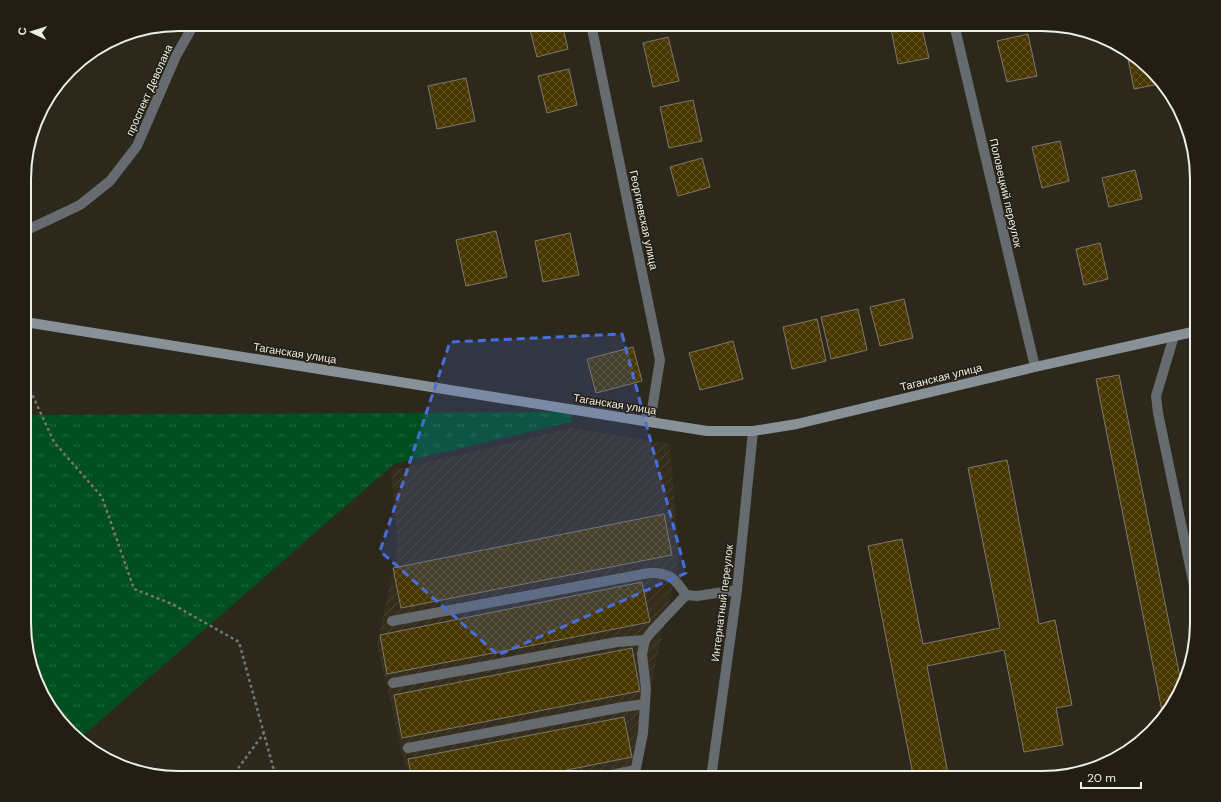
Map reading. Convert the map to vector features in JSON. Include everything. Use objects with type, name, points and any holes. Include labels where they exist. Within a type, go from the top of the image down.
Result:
[{"type":"street","name":"проспект Деволана","points":[[31,228],[80,205],[110,181],[137,146],[176,56],[190,31]]},
{"type":"street","name":"Георгиевская улица","points":[[592,31],[660,360],[650,422]]},
{"type":"street","name":"Половецкий переулок","points":[[956,31],[1035,367]]},
{"type":"street","name":"Таганская улица","points":[[31,323],[707,431],[753,432],[797,424],[1035,367],[1190,333]]},
{"type":"street","points":[[1174,336],[1156,396],[1158,413],[1190,566]]},
{"type":"street","name":"Интернатный переулок","points":[[712,771],[737,590],[753,432]]},
{"type":"street","points":[[392,621],[660,572],[669,575],[680,585],[686,595]]},
{"type":"street","points":[[686,595],[697,596],[737,590]]},
{"type":"street","points":[[635,771],[643,733],[646,690],[642,654],[645,640],[686,595]]},
{"type":"street","points":[[393,683],[617,642],[645,640]]},
{"type":"street","points":[[408,748],[645,704]]},
{"type":"path","points":[[31,392],[54,442],[102,497],[134,590],[172,604],[238,642],[274,771]]},
{"type":"path","points":[[236,771],[264,733]]},
{"type":"highlighted area","points":[[622,334],[686,573],[498,655],[380,551],[450,342]]},
{"type":"shaded area","points":[[572,428],[670,444],[679,560],[632,771],[406,771],[377,645],[398,548],[391,471]]},
{"type":"green space","points":[[572,412],[571,422],[394,464],[83,735],[68,721],[46,688],[39,671],[32,642],[31,415]]},
{"type":"building","points":[[530,31],[564,31],[568,49],[537,57]]},
{"type":"building","points":[[891,31],[923,31],[929,58],[898,64]]},
{"type":"building","points":[[1028,34],[1037,76],[1007,82],[997,41]]},
{"type":"building","points":[[668,37],[679,81],[653,87],[643,43]]},
{"type":"building","points":[[1128,59],[1147,74],[1156,85],[1134,89]]},
{"type":"building","points":[[569,69],[577,105],[547,113],[538,76]]},
{"type":"building","points":[[466,78],[475,121],[437,129],[428,86]]},
{"type":"building","points":[[693,100],[702,141],[669,148],[660,107]]},
{"type":"building","points":[[1060,141],[1069,181],[1042,188],[1032,147]]},
{"type":"building","points":[[702,158],[710,187],[678,196],[670,167]]},
{"type":"building","points":[[1135,170],[1142,199],[1109,207],[1102,178]]},
{"type":"building","points":[[496,231],[507,277],[466,286],[456,240]]},
{"type":"building","points":[[570,233],[579,275],[543,282],[535,241]]},
{"type":"building","points":[[1100,243],[1108,279],[1084,285],[1076,249]]},
{"type":"building","points":[[904,299],[913,338],[880,346],[870,307]]},
{"type":"building","points":[[858,309],[867,350],[831,359],[821,317]]},
{"type":"building","points":[[817,319],[826,361],[792,369],[783,327]]},
{"type":"building","points":[[733,341],[743,379],[700,390],[689,353]]},
{"type":"building","points":[[633,347],[642,381],[596,393],[587,359]]},
{"type":"building","points":[[1119,375],[1180,677],[1162,709],[1096,379]]},
{"type":"building","points":[[1007,460],[1039,624],[1055,620],[1072,705],[1056,708],[1063,745],[1024,752],[1004,650],[927,666],[948,771],[912,771],[868,546],[902,539],[923,644],[1000,628],[968,468]]},
{"type":"building","points":[[664,514],[672,555],[401,608],[393,568]]},
{"type":"building","points":[[642,582],[650,622],[387,674],[380,635]]},
{"type":"building","points":[[632,648],[640,691],[402,738],[394,695]]},
{"type":"building","points":[[624,717],[632,757],[562,771],[411,771],[408,759]]}]
